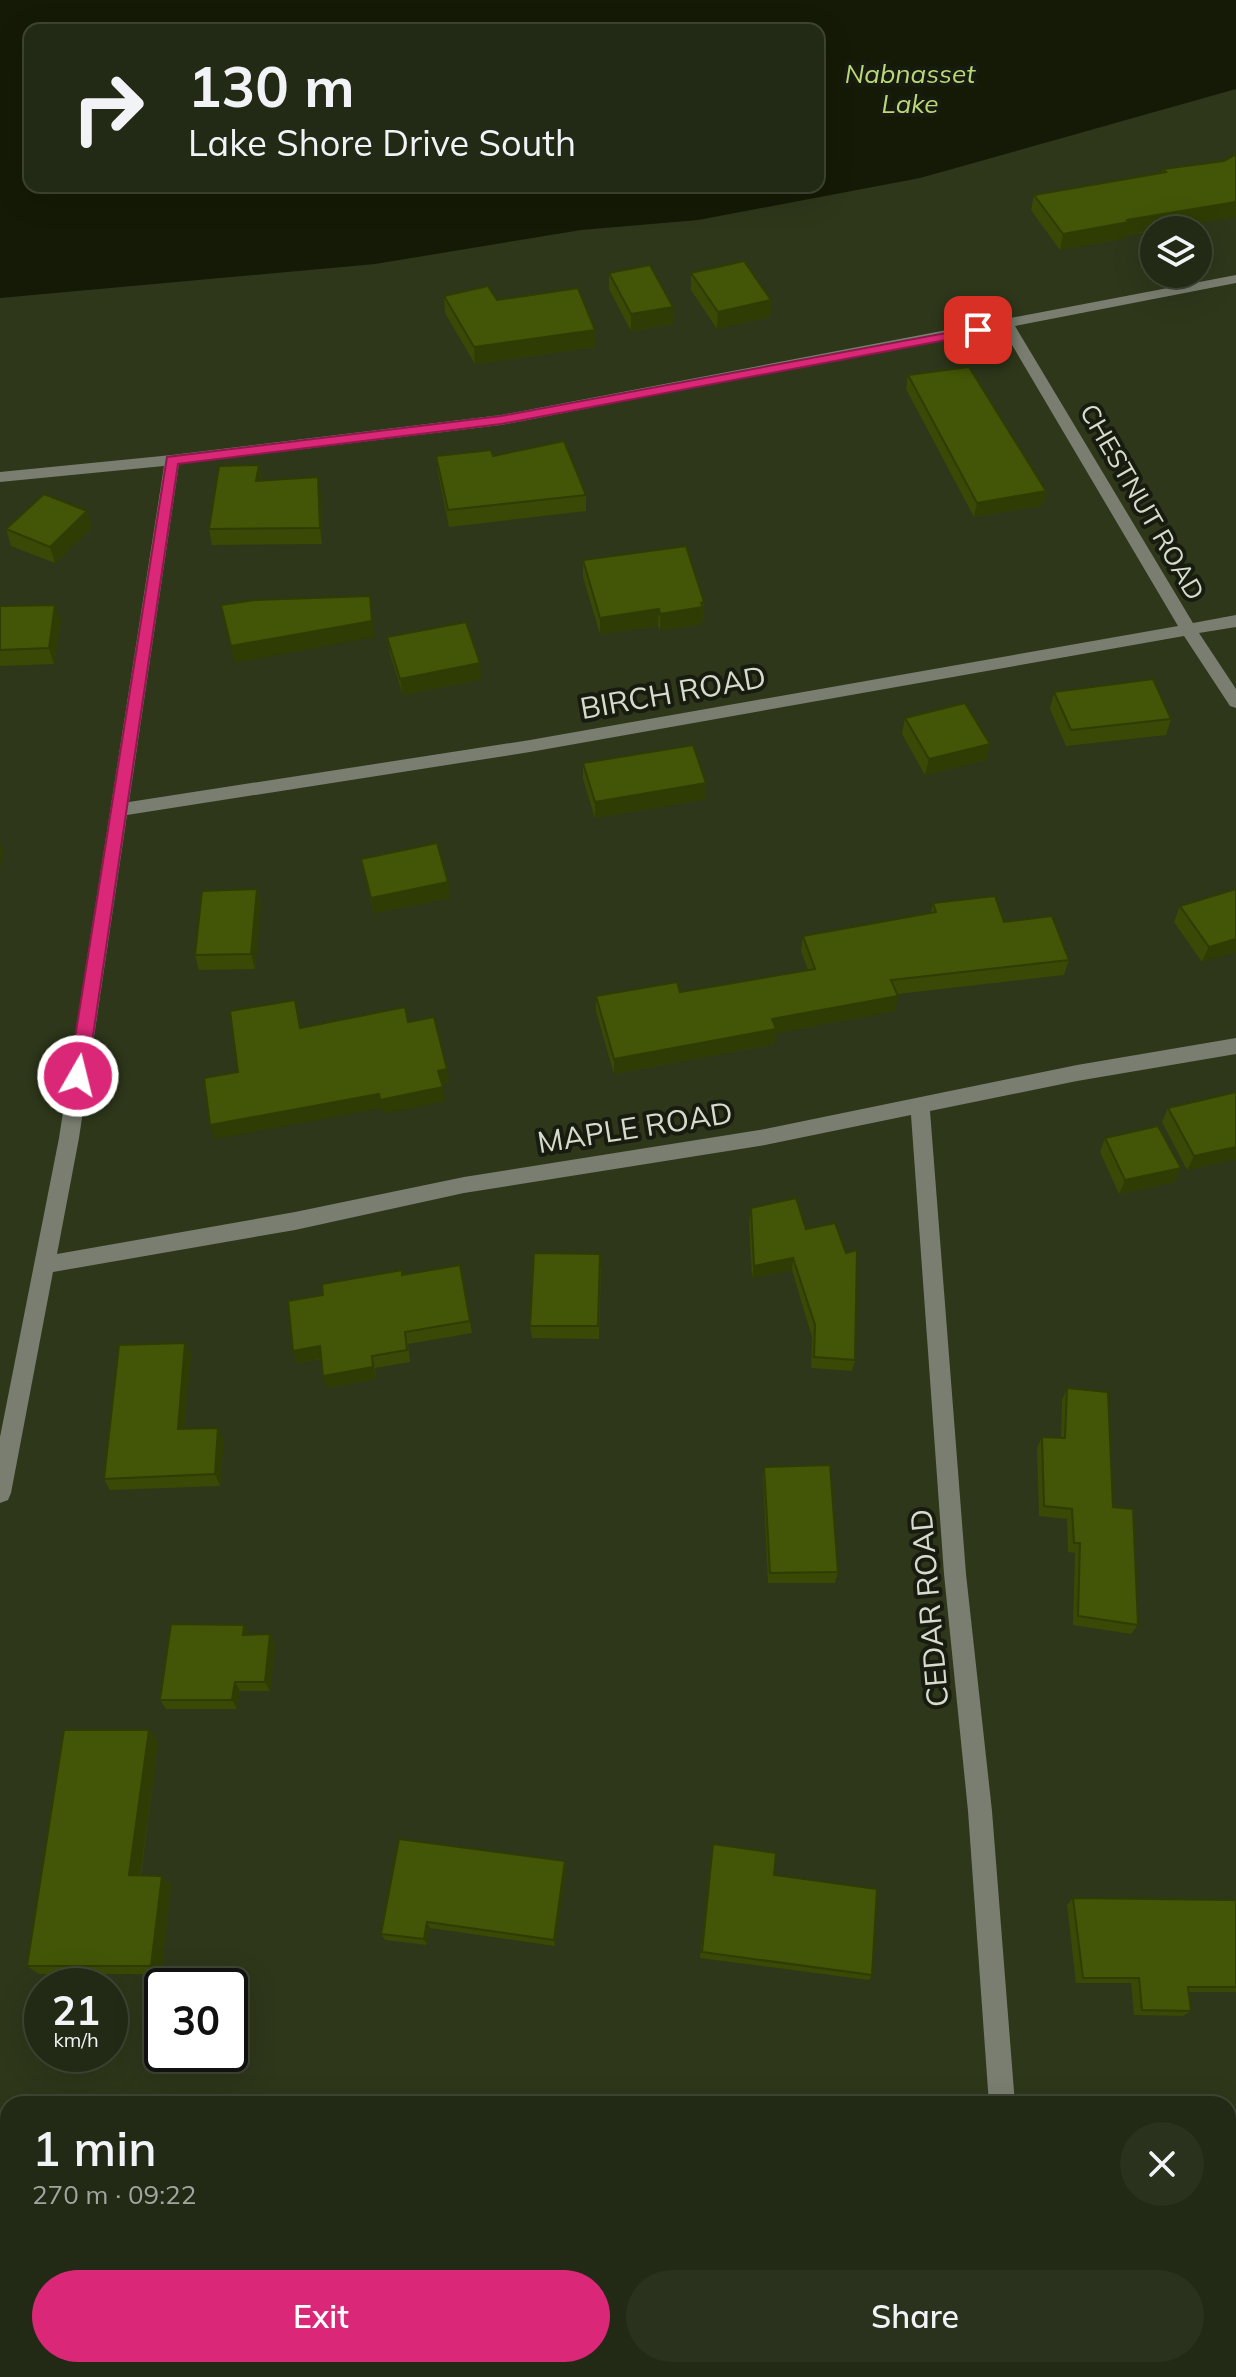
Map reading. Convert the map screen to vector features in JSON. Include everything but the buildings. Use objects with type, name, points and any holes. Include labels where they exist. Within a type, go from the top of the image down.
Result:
[{"type":"street","points":[[0,477],[172,460],[501,420],[1236,279]]},
{"type":"street","name":"CHESTNUT ROAD","points":[[1007,325],[1060,408],[1113,505],[1188,630],[1236,702]]},
{"type":"street","points":[[0,1493],[69,1138],[172,460]]},
{"type":"street","name":"BIRCH ROAD","points":[[117,810],[545,744],[1236,621]]},
{"type":"street","name":"MAPLE ROAD","points":[[44,1265],[295,1221],[464,1185],[765,1137],[1077,1073],[1236,1046]]},
{"type":"street","name":"CEDAR ROAD","points":[[920,1106],[955,1574],[980,1811],[1001,2096]]},
{"type":"water","name":"Nabnasset Lake","points":[[0,0],[1236,0],[1236,89],[920,178],[698,220],[581,230],[375,264],[0,298]]},
{"type":"route","points":[[78,1076],[172,460],[501,420],[978,330]]}]
